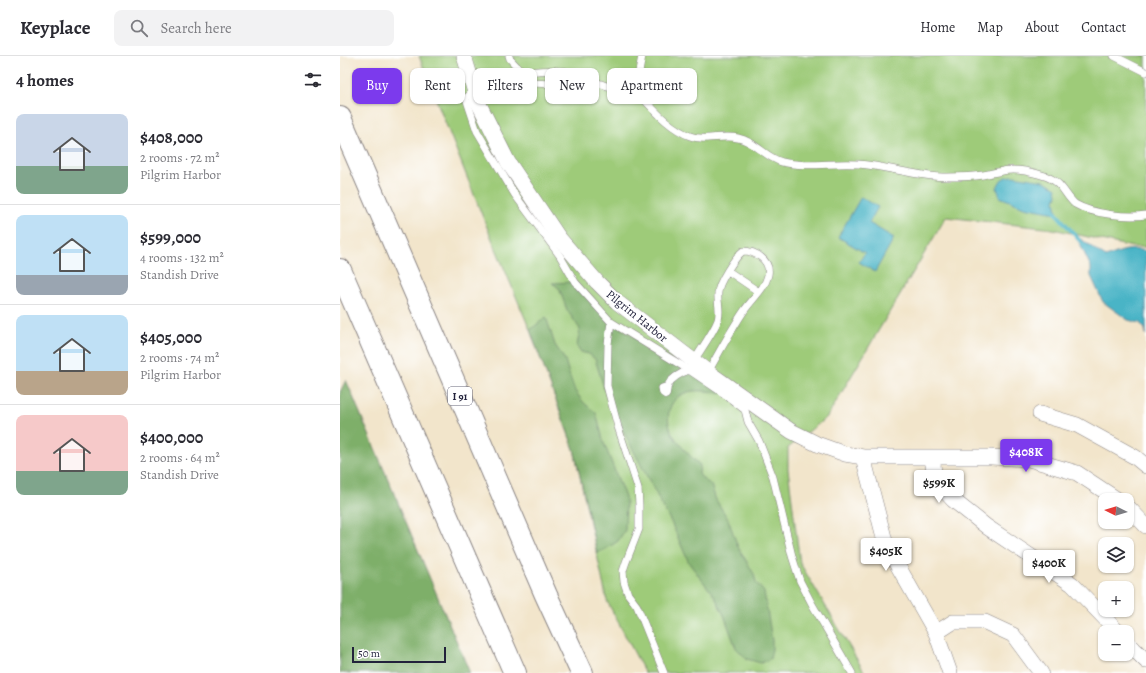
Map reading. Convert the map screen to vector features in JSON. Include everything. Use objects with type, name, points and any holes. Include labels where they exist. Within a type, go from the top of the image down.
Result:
[{"type":"highway","name":"I 91","points":[[340,118],[546,595],[582,673]]},
{"type":"highway","points":[[340,270],[515,673]]},
{"type":"street","name":"Pilgrim Harbor","points":[[464,56],[473,84]]},
{"type":"street","name":"Pilgrim Harbor","points":[[480,104],[508,162],[558,238],[575,258],[617,302],[692,366],[708,372],[791,431],[817,444],[844,454],[863,457],[991,457],[1029,459],[1078,473],[1108,493]]},
{"type":"street","points":[[1040,414],[1077,425],[1135,457],[1146,466]]},
{"type":"street","points":[[863,457],[886,545],[936,633],[950,673]]},
{"type":"street","points":[[932,457],[935,480],[953,500],[987,527],[1072,584],[1111,625]]},
{"type":"street","points":[[1134,513],[1146,526]]},
{"type":"street","points":[[936,633],[952,622],[985,622],[1013,635],[1041,673]]},
{"type":"street","points":[[1134,649],[1146,661]]},
{"type":"lane","points":[[509,56],[518,68]]},
{"type":"lane","points":[[640,68],[642,56]]},
{"type":"lane","points":[[1114,56],[1146,72]]},
{"type":"lane","points":[[537,71],[575,73],[607,86]]},
{"type":"lane","points":[[473,97],[466,98],[477,131],[515,195],[560,256],[575,282],[611,322],[692,366],[745,410],[748,422],[759,441],[773,477],[792,556],[800,581],[852,673]]},
{"type":"lane","points":[[648,104],[671,126],[684,133],[700,138],[725,136],[739,138],[752,144],[775,160],[781,162],[804,165],[859,164],[931,176],[947,177],[972,176],[1010,169],[1052,178],[1061,186],[1074,204],[1085,208],[1121,216],[1138,217],[1146,215]]},
{"type":"lane","points":[[668,386],[675,377],[692,366],[717,321],[720,310],[718,294],[720,285],[737,256],[743,251],[754,252],[762,258],[768,270],[766,282],[742,315],[708,372]]},
{"type":"lane","points":[[728,271],[759,292]]},
{"type":"lane","points":[[611,322],[608,344],[607,386],[618,427],[638,488],[639,505],[639,529],[626,562],[624,582],[628,594],[637,606],[664,673]]},
{"type":"green space","points":[[419,56],[1146,56],[1146,247],[1132,247],[1053,229],[946,217],[827,417],[788,448],[788,469],[800,563],[865,673],[645,673],[607,601],[574,449],[530,330],[438,104],[465,104],[465,68],[424,68]]},
{"type":"green space","points":[[575,282],[611,322],[723,393],[693,391],[678,397],[673,401],[670,407],[670,428],[676,439],[700,465],[699,474],[711,485],[716,500],[728,519],[738,547],[754,574],[756,583],[764,592],[772,640],[770,659],[761,663],[747,659],[736,648],[724,615],[715,597],[689,563],[671,522],[609,404],[595,359],[589,354],[581,352],[577,346],[580,329],[567,310],[559,288],[552,283]]},
{"type":"green space","points":[[546,317],[555,345],[565,360],[575,391],[584,403],[596,413],[604,443],[626,500],[625,530],[618,541],[597,553],[574,449],[530,330]]},
{"type":"green space","points":[[346,380],[470,673],[340,673],[340,392]]},
{"type":"water","points":[[1013,176],[1044,181],[1056,188],[1056,213],[1024,207],[1000,197],[997,188],[1000,182],[1006,177]]},
{"type":"water","points":[[861,197],[878,207],[869,223],[894,238],[875,272],[859,262],[865,253],[838,237]]},
{"type":"water","points":[[1081,239],[1106,257],[1126,250],[1135,249],[1146,251],[1146,335],[1145,329],[1140,323],[1128,320],[1103,302],[1091,276],[1091,267],[1079,242]]},
{"type":"waterway","points":[[1056,213],[1080,241]]}]
